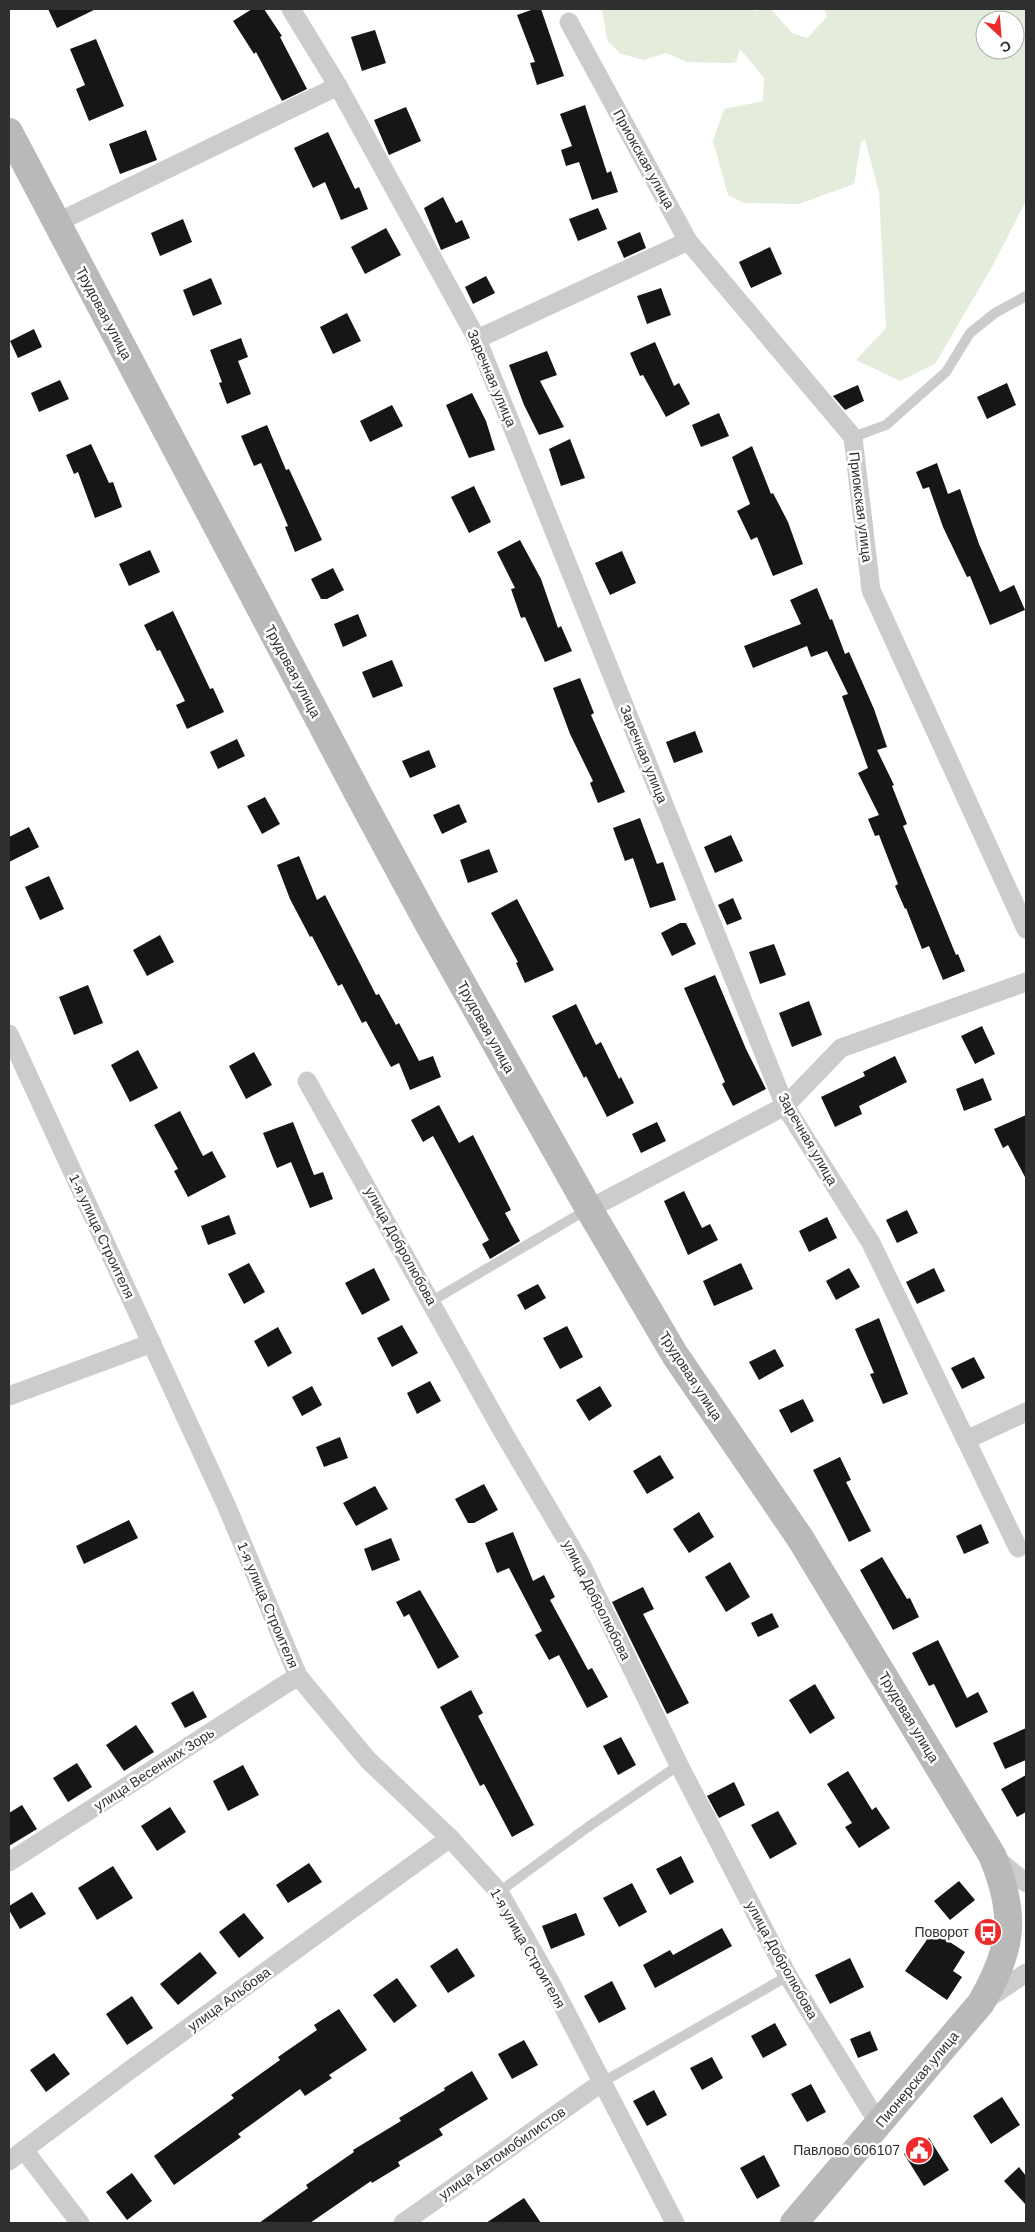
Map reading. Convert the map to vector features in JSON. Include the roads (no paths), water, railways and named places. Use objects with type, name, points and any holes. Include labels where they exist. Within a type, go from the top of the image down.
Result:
[{"type":"street","name":"Заречная улица","points":[[291,9],[338,86],[477,339],[785,1106],[871,1243],[1018,1548]]},
{"type":"street","name":"Приокская улица","points":[[569,22],[688,241],[853,438],[872,590],[1026,929]]},
{"type":"street","points":[[56,223],[338,86]]},
{"type":"street","name":"Трудовая улица","points":[[9,132],[376,828],[589,1208],[675,1355],[800,1538],[992,1855],[1026,1883]]},
{"type":"street","points":[[477,339],[688,241]]},
{"type":"street","points":[[589,1208],[785,1106],[841,1048],[1026,982]]},
{"type":"street","name":"1-я улица Строителя","points":[[9,1034],[227,1507],[298,1676],[368,1760],[450,1838],[499,1892],[552,1985],[675,2223]]},
{"type":"street","name":"улица Добролюбова","points":[[307,1081],[432,1301],[503,1432],[580,1564],[679,1765],[788,1976],[879,2124]]},
{"type":"street","points":[[9,1396],[152,1343]]},
{"type":"street","points":[[966,1440],[1026,1412]]},
{"type":"street","name":"улица Весенних Зорь","points":[[9,1862],[298,1676]]},
{"type":"street","name":"улица Альбова","points":[[9,2161],[130,2070],[450,1838]]},
{"type":"street","name":"Пионерская улица","points":[[794,2223],[981,2004],[1001,1964],[1009,1931],[1006,1891],[992,1855]]},
{"type":"street","name":"Пионерская улица","points":[[981,2004],[1026,1973]]},
{"type":"street","name":"улица Автомобилистов","points":[[403,2223],[601,2083]]},
{"type":"street","points":[[24,2150],[80,2223]]},
{"type":"lane","points":[[853,438],[886,425],[946,372],[970,333],[995,313],[1026,296]]},
{"type":"lane","points":[[432,1301],[589,1208]]},
{"type":"lane","points":[[499,1892],[588,1827],[679,1765]]},
{"type":"lane","points":[[601,2083],[788,1976]]},
{"type":"place","name":"Поворот","points":[[988,1932]]},
{"type":"place","name":"Павлово 606107","points":[[919,2150]]}]
